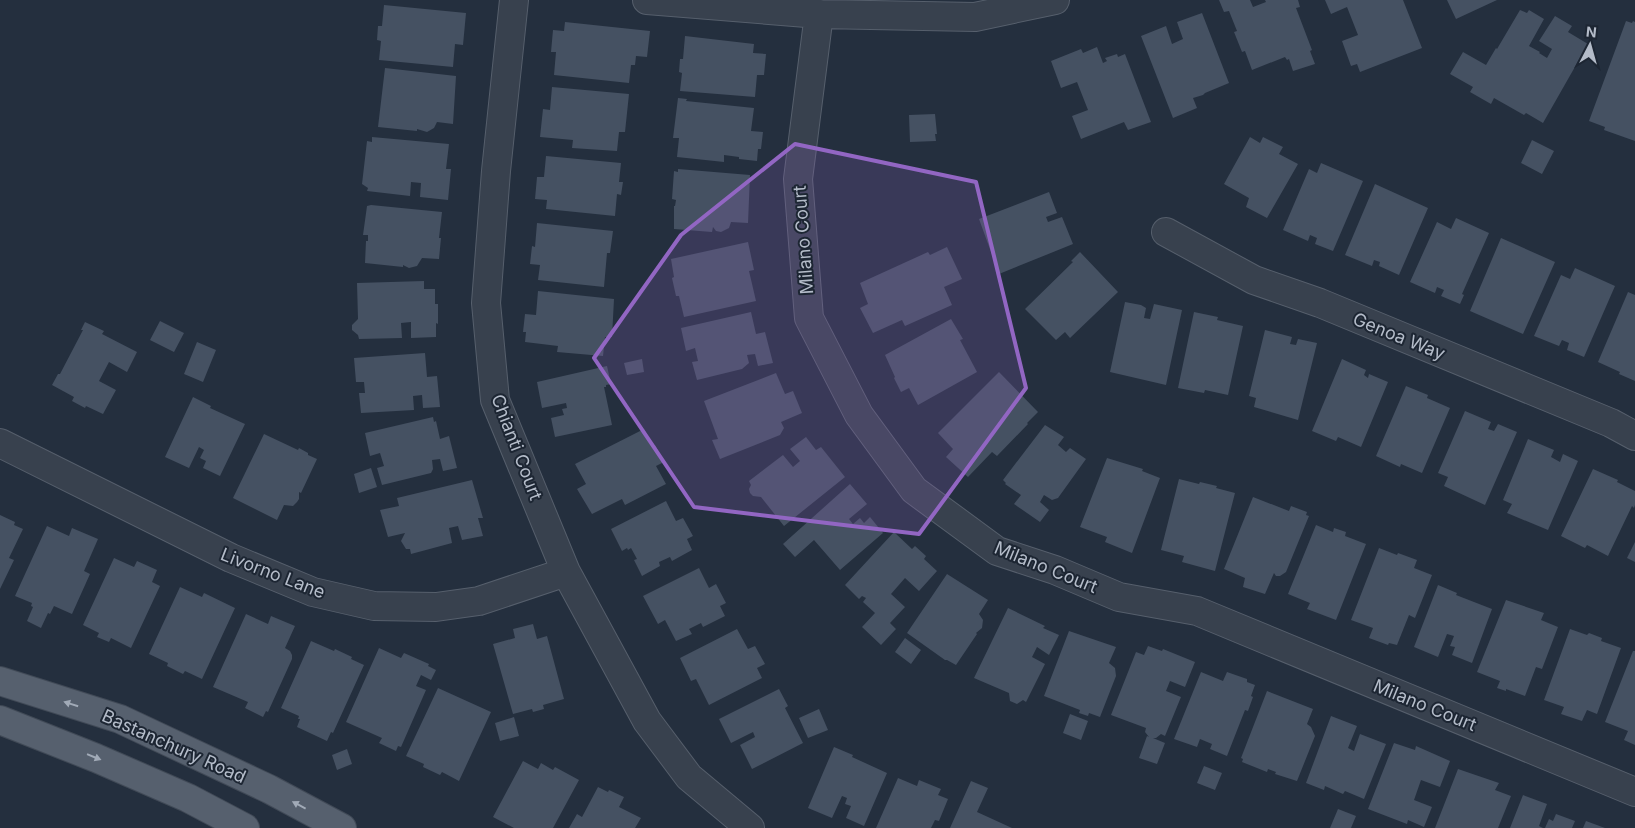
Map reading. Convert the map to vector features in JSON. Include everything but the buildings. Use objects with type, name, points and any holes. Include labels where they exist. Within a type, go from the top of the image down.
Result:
[{"type":"main road","name":"Bastanchury Road","points":[[0,681],[120,719],[269,788],[342,828]]},
{"type":"main road","points":[[0,720],[96,758],[188,798],[245,828]]},
{"type":"street","name":"Chianti Court","points":[[514,0],[496,171],[486,303],[495,400],[566,572],[647,722],[689,777],[750,828]]},
{"type":"street","points":[[647,0],[819,14],[975,17],[1055,0]]},
{"type":"street","name":"Milano Court","points":[[819,14],[798,179],[809,318],[859,415],[914,490],[997,550],[1055,570],[1120,597],[1197,611],[1635,792]]},
{"type":"street","name":"Genoa Way","points":[[1166,232],[1254,280],[1320,303],[1612,423],[1635,436]]},
{"type":"street","name":"Livorno Lane","points":[[0,443],[231,558],[313,592],[374,606],[436,607],[479,601],[566,572]]},
{"type":"highlighted area","points":[[795,144],[976,182],[1026,388],[919,534],[694,507],[594,358],[681,235]]}]
